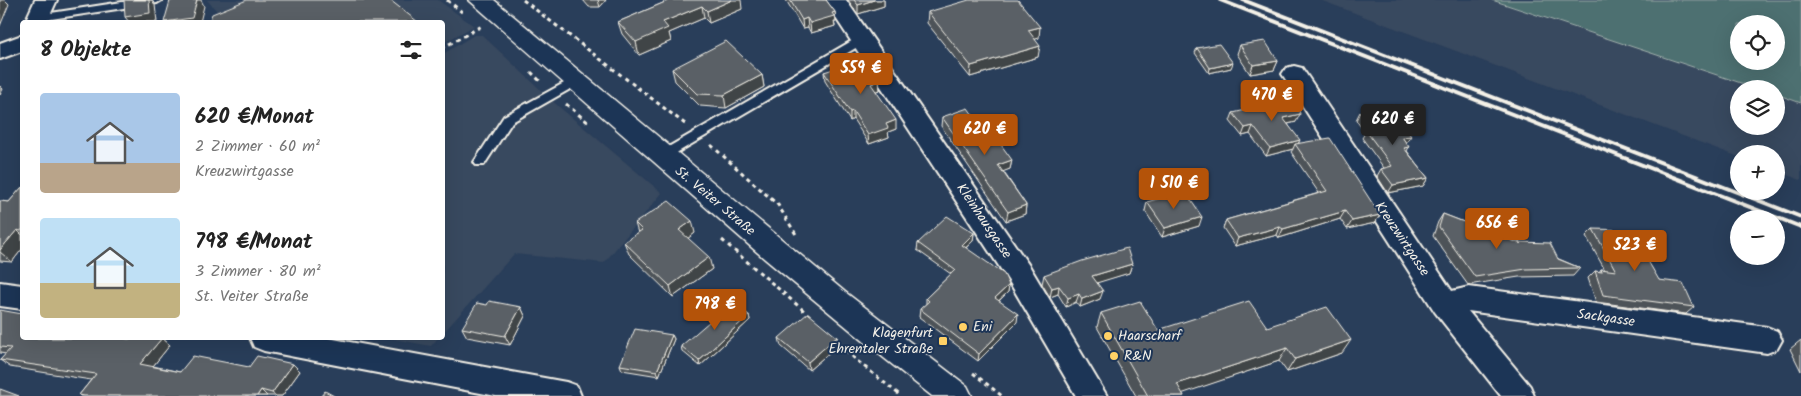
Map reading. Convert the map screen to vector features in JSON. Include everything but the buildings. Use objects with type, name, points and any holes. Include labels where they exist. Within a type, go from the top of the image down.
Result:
[{"type":"main road","name":"St. Veiter Straße","points":[[490,8],[662,156],[909,361],[956,396]]},
{"type":"street","name":"Kleinhausgasse","points":[[835,0],[1020,275],[1092,396]]},
{"type":"street","points":[[0,51],[20,44]]},
{"type":"street","name":"Kreuzwirtgasse","points":[[1294,74],[1445,304],[1519,396]]},
{"type":"street","points":[[0,294],[20,297]]},
{"type":"street","name":"Sackgasse","points":[[1445,304],[1469,299],[1767,340]]},
{"type":"street","points":[[272,340],[465,388],[566,396]]},
{"type":"lane","points":[[40,14],[157,0]]},
{"type":"lane","points":[[662,156],[862,39]]},
{"type":"lane","points":[[480,162],[508,119],[575,81]]},
{"type":"path","points":[[524,0],[698,135],[778,205],[801,241]]},
{"type":"path","points":[[445,46],[490,8]]},
{"type":"path","points":[[966,368],[1002,396]]},
{"type":"shaded area","points":[[207,0],[438,0],[474,26],[445,42],[445,20],[222,20],[223,18]]},
{"type":"shaded area","points":[[1320,0],[1801,0],[1801,180],[1785,174],[1785,145],[1730,145],[1730,154]]},
{"type":"shaded area","points":[[474,35],[482,35],[558,106],[662,193],[604,263],[514,254],[445,331],[445,53]]},
{"type":"shaded area","points":[[399,340],[436,340],[431,346]]},
{"type":"green space","points":[[1492,0],[1801,0],[1801,103],[1785,97],[1785,80],[1732,80]]},
{"type":"railway","points":[[1220,0],[1801,227]]},
{"type":"railway","points":[[1243,0],[1801,217]]},
{"type":"place","name":"Eni","points":[[963,327]]},
{"type":"place","name":"Haarscharf","points":[[1108,336]]},
{"type":"place","name":"Klagenfurt Ehrentaler Straße","points":[[943,341]]},
{"type":"place","name":"R&N","points":[[1114,356]]}]
